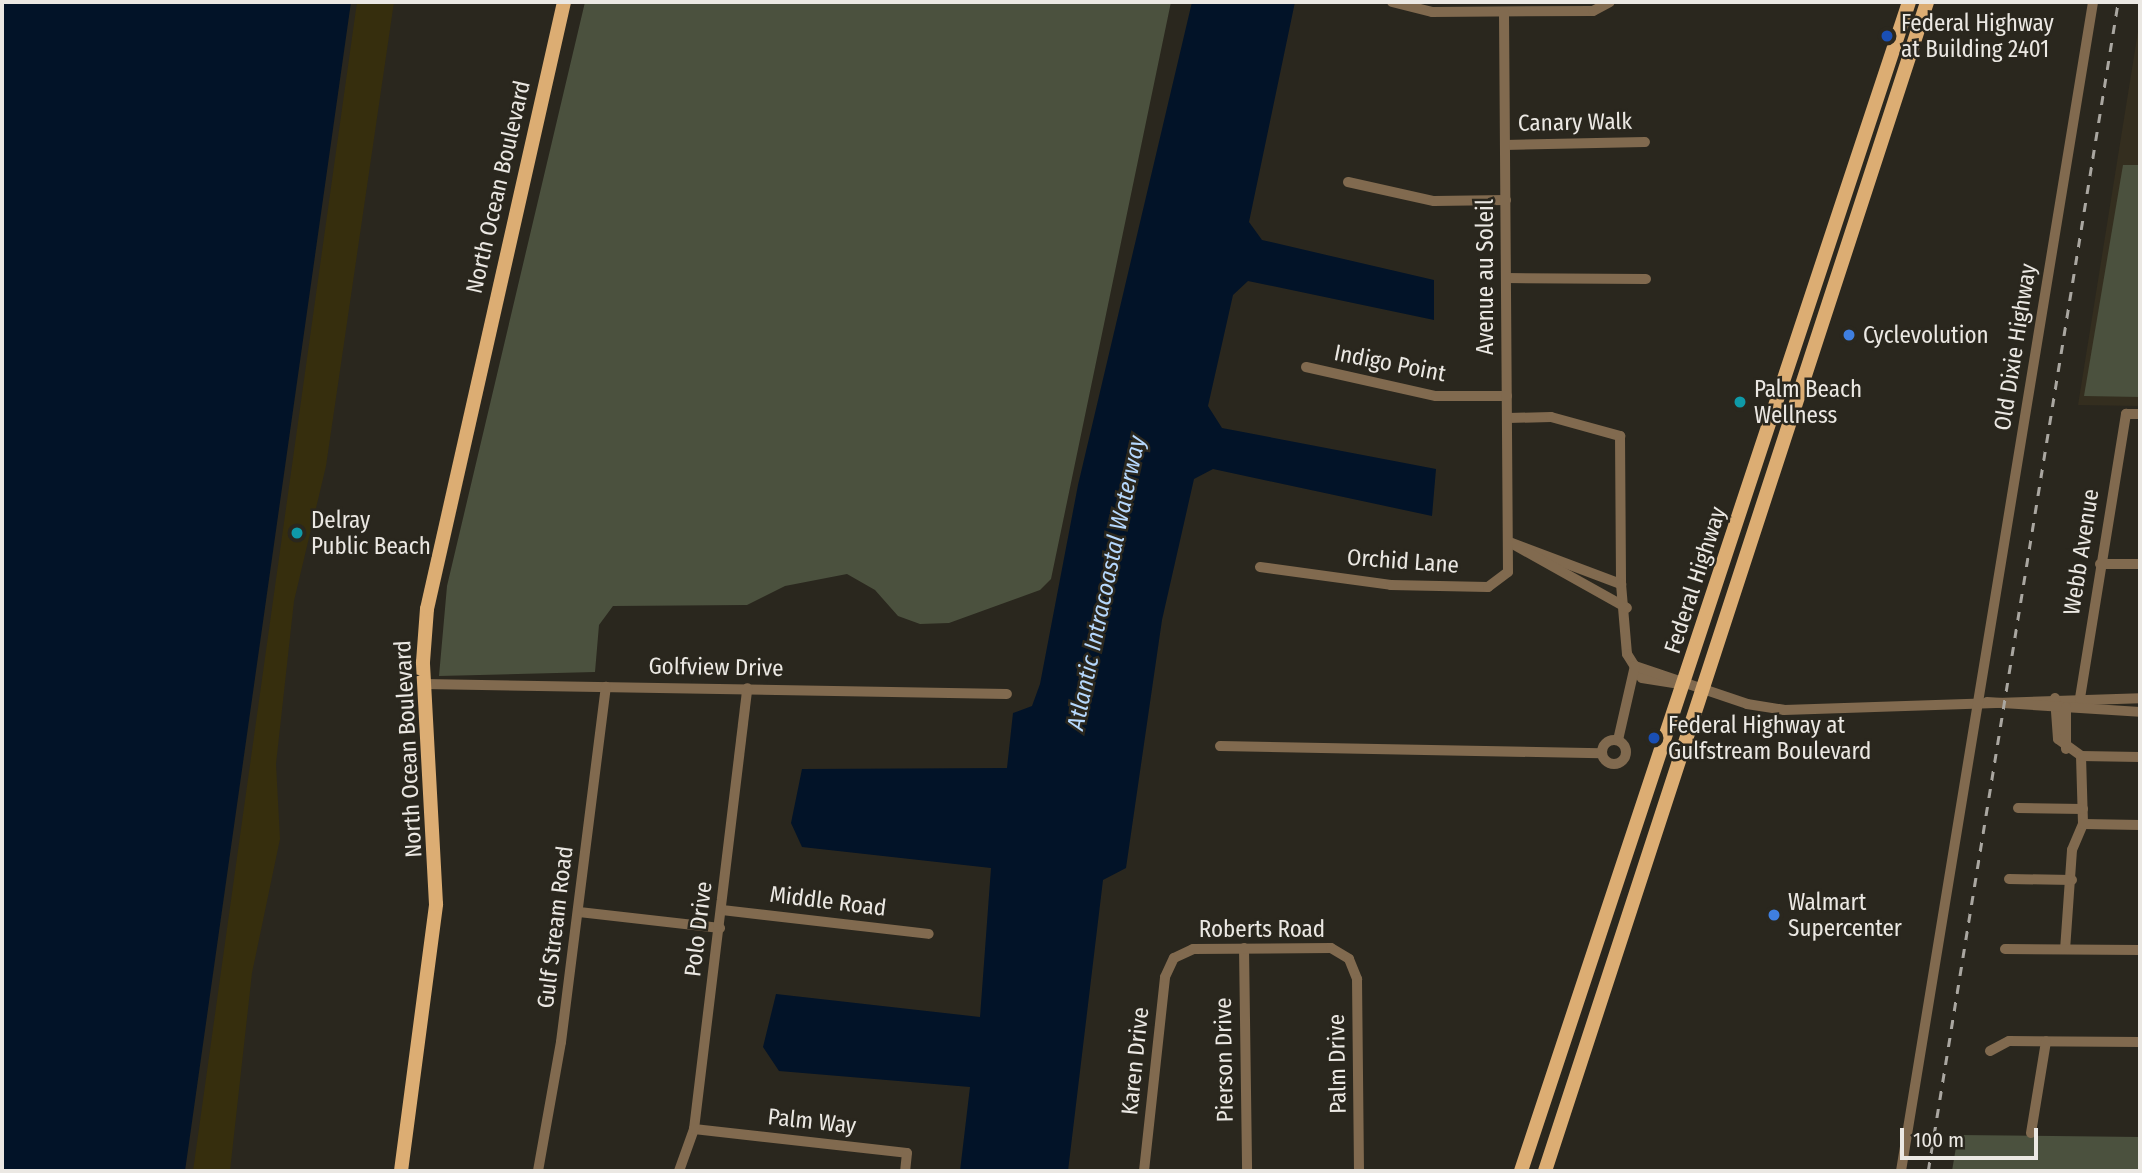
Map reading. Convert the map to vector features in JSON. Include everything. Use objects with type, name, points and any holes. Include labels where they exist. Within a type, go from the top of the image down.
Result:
[{"type":"main road","name":"North Ocean Boulevard","points":[[401,1171],[436,904],[424,684],[427,609],[564,2]]},
{"type":"main road","name":"Federal Highway","points":[[1521,1171],[1909,2]]},
{"type":"main road","name":"Federal Highway","points":[[1545,1171],[1927,2]]},
{"type":"main road","points":[[1794,354],[1802,381]]},
{"type":"main road","points":[[1783,383],[1788,423]]},
{"type":"main road","points":[[1602,926],[1604,949],[1614,962]]},
{"type":"main road","points":[[1578,1073],[1578,1046],[1598,981],[1589,966]]},
{"type":"main road","points":[[1529,1171],[1556,1089],[1556,1068]]},
{"type":"street","points":[[1392,2],[1432,12],[1593,11],[1610,2]]},
{"type":"street","name":"Old Dixie Highway","points":[[1901,1171],[2093,2]]},
{"type":"street","name":"Avenue au Soleil","points":[[1504,12],[1509,542]]},
{"type":"street","name":"Canary Walk","points":[[1506,145],[1645,142]]},
{"type":"street","points":[[1348,182],[1434,201],[1506,200]]},
{"type":"street","points":[[1507,278],[1646,279]]},
{"type":"street","name":"Indigo Point","points":[[1306,368],[1436,396],[1507,396]]},
{"type":"street","name":"Webb Avenue","points":[[2080,698],[2126,414],[2140,414]]},
{"type":"street","points":[[1508,418],[1551,417],[1620,436],[1621,584],[1627,608],[1625,648],[1642,678],[1684,684],[1784,710],[1978,700],[2140,712]]},
{"type":"street","points":[[1509,542],[1621,584]]},
{"type":"street","points":[[1509,542],[1525,557],[1619,598],[1627,608]]},
{"type":"street","name":"Orchid Lane","points":[[1260,568],[1391,585],[1488,587],[1508,572],[1509,542]]},
{"type":"street","points":[[2100,564],[2140,564]]},
{"type":"street","points":[[1618,740],[1635,666]]},
{"type":"street","name":"Golfview Drive","points":[[424,684],[1007,694]]},
{"type":"street","name":"Gulf Stream Road","points":[[538,1171],[579,912],[606,687]]},
{"type":"street","name":"Polo Drive","points":[[680,1171],[694,1129],[747,688]]},
{"type":"street","points":[[2061,705],[2080,698],[2140,698]]},
{"type":"street","points":[[2061,705],[2058,739],[2066,749],[2081,757],[2140,757]]},
{"type":"street","points":[[1220,746],[1601,753],[1611,764],[1623,761],[1626,749],[1618,740]]},
{"type":"street","points":[[1601,753],[1606,742],[1618,740]]},
{"type":"street","points":[[2065,949],[2072,880],[2072,850],[2083,824],[2081,757]]},
{"type":"street","points":[[2018,808],[2083,809]]},
{"type":"street","points":[[2083,824],[2140,825]]},
{"type":"street","points":[[2009,879],[2072,880]]},
{"type":"street","name":"Middle Road","points":[[722,910],[929,933]]},
{"type":"street","points":[[579,912],[720,928]]},
{"type":"street","name":"Pierson Drive","points":[[1244,948],[1247,1171]]},
{"type":"street","name":"Roberts Road","points":[[1174,958],[1194,949],[1331,948],[1349,959]]},
{"type":"street","points":[[2005,949],[2140,950]]},
{"type":"street","name":"Karen Drive","points":[[1144,1171],[1165,977],[1174,958]]},
{"type":"street","name":"Palm Drive","points":[[1349,959],[1357,979],[1359,1171]]},
{"type":"street","points":[[1990,1051],[2009,1041],[2140,1042]]},
{"type":"street","points":[[2031,1133],[2046,1041]]},
{"type":"street","name":"Palm Way","points":[[694,1129],[907,1153],[905,1171]]},
{"type":"shaded area","points":[[2140,19],[2140,406],[2078,405]]},
{"type":"green space","points":[[585,2],[1171,2],[1051,579],[1040,590],[949,623],[920,624],[898,616],[875,590],[847,574],[785,586],[747,605],[613,606],[599,625],[595,672],[439,676],[447,586]]},
{"type":"green space","points":[[2123,165],[2140,165],[2140,397],[2084,396]]},
{"type":"green space","points":[[1958,1135],[2140,1137],[2140,1171],[1952,1171]]},
{"type":"sand","name":"Delray Public Beach","points":[[357,2],[394,2],[326,466],[294,601],[276,764],[280,839],[252,973],[230,1171],[193,1171]]},
{"type":"water","points":[[2,2],[351,2],[185,1171],[2,1171]]},
{"type":"water","name":"Atlantic Intracoastal Waterway","points":[[1192,2],[1295,2],[1249,222],[1262,240],[1434,280],[1434,320],[1248,281],[1233,295],[1208,406],[1222,428],[1436,469],[1432,516],[1213,469],[1194,479],[1162,620],[1126,868],[1103,880],[1068,1171],[960,1171],[970,1087],[779,1071],[763,1047],[776,994],[980,1017],[991,868],[802,847],[791,823],[802,769],[1007,768],[1013,713],[1032,706],[1040,684],[1078,485]]},
{"type":"railway","points":[[1928,1171],[2118,2]]},
{"type":"place","name":"Federal Highway at Building 2401","points":[[1887,36]]},
{"type":"place","name":"Cyclevolution","points":[[1849,335]]},
{"type":"place","name":"Palm Beach Wellness","points":[[1740,402]]},
{"type":"place","name":"Delray Public Beach","points":[[297,533]]},
{"type":"place","name":"Federal Highway at Gulfstream Boulevard","points":[[1654,738]]},
{"type":"place","name":"Walmart Supercenter","points":[[1774,915]]}]
